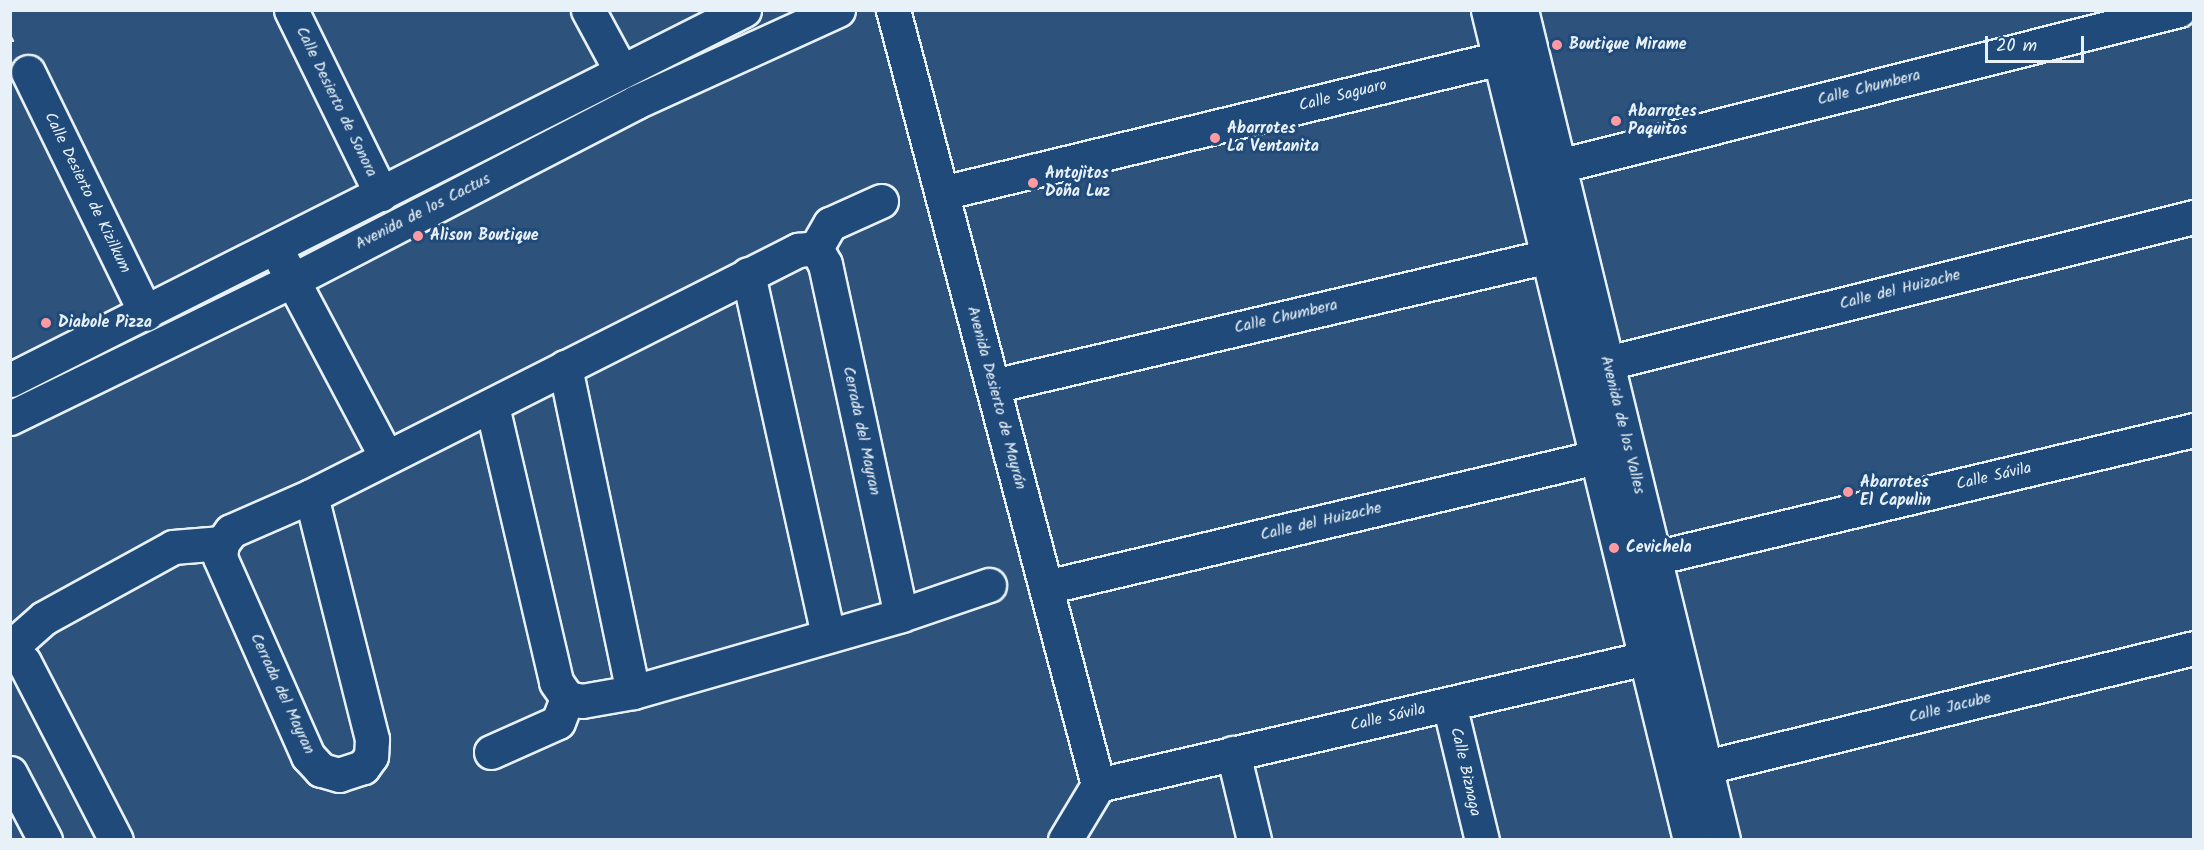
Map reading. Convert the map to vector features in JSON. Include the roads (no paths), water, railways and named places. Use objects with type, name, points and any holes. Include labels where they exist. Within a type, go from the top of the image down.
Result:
[{"type":"street","name":"Calle Desierto de Sonora","points":[[291,10],[381,194]]},
{"type":"street","points":[[588,10],[621,71]]},
{"type":"street","points":[[10,380],[146,314],[744,10]]},
{"type":"street","name":"Avenida de los Cactus","points":[[10,418],[293,280],[636,102],[838,10]]},
{"type":"street","name":"Avenida Desierto de Mayrán","points":[[893,10],[1098,785]]},
{"type":"street","name":"Avenida de los Valles","points":[[1488,10],[1500,58],[1564,252],[1607,363],[1723,840]]},
{"type":"street","name":"Avenida de los Valles","points":[[1521,10],[1559,166],[1564,252],[1597,457],[1690,840]]},
{"type":"street","name":"Calle Chumbera","points":[[1559,166],[2179,10]]},
{"type":"street","name":"Calle Saguaro","points":[[942,193],[1500,58]]},
{"type":"street","name":"Calle Desierto de Kizilkum","points":[[28,72],[146,314]]},
{"type":"street","points":[[116,840],[24,662],[10,649],[45,618],[173,547],[222,543],[231,531],[311,496],[748,274],[798,250],[816,248],[830,224],[881,201]]},
{"type":"street","name":"Calle del Huizache","points":[[1607,363],[2193,217]]},
{"type":"street","points":[[275,247],[386,457]]},
{"type":"street","name":"Cerrada del Mayran","points":[[816,248],[825,264],[901,615]]},
{"type":"street","name":"Calle Chumbera","points":[[993,386],[1564,252]]},
{"type":"street","points":[[748,274],[828,634]]},
{"type":"street","points":[[565,367],[633,692]]},
{"type":"street","points":[[492,406],[556,682],[567,698],[582,701],[633,692],[828,634],[901,615],[989,585]]},
{"type":"street","name":"Calle Sávila","points":[[1654,558],[2193,429]]},
{"type":"street","name":"Calle del Huizache","points":[[1046,587],[1597,457]]},
{"type":"street","name":"Cerrada del Mayran","points":[[222,543],[220,557],[308,756],[321,770],[339,775],[363,767],[371,756],[372,739],[311,496]]},
{"type":"street","name":"Calle Jacube","points":[[1706,767],[2193,648]]},
{"type":"street","name":"Calle Sávila","points":[[1098,785],[1677,650]]},
{"type":"street","points":[[491,752],[558,722],[567,698]]},
{"type":"street","name":"Calle Biznaga","points":[[1449,704],[1482,840]]},
{"type":"street","points":[[1233,753],[1254,840]]},
{"type":"street","points":[[10,773],[45,840]]},
{"type":"street","points":[[1065,840],[1098,785]]},
{"type":"place","name":"Boutique Mirame","points":[[1557,45]]},
{"type":"place","name":"Abarrotes Paquitos","points":[[1616,121]]},
{"type":"place","name":"Abarrotes La Ventanita","points":[[1215,138]]},
{"type":"place","name":"Antojitos Doña Luz","points":[[1033,183]]},
{"type":"place","name":"Alison Boutique","points":[[418,236]]},
{"type":"place","name":"Diabole Pizza","points":[[46,323]]},
{"type":"place","name":"Abarrotes El Capulin","points":[[1848,492]]},
{"type":"place","name":"Cevichela","points":[[1614,548]]}]
